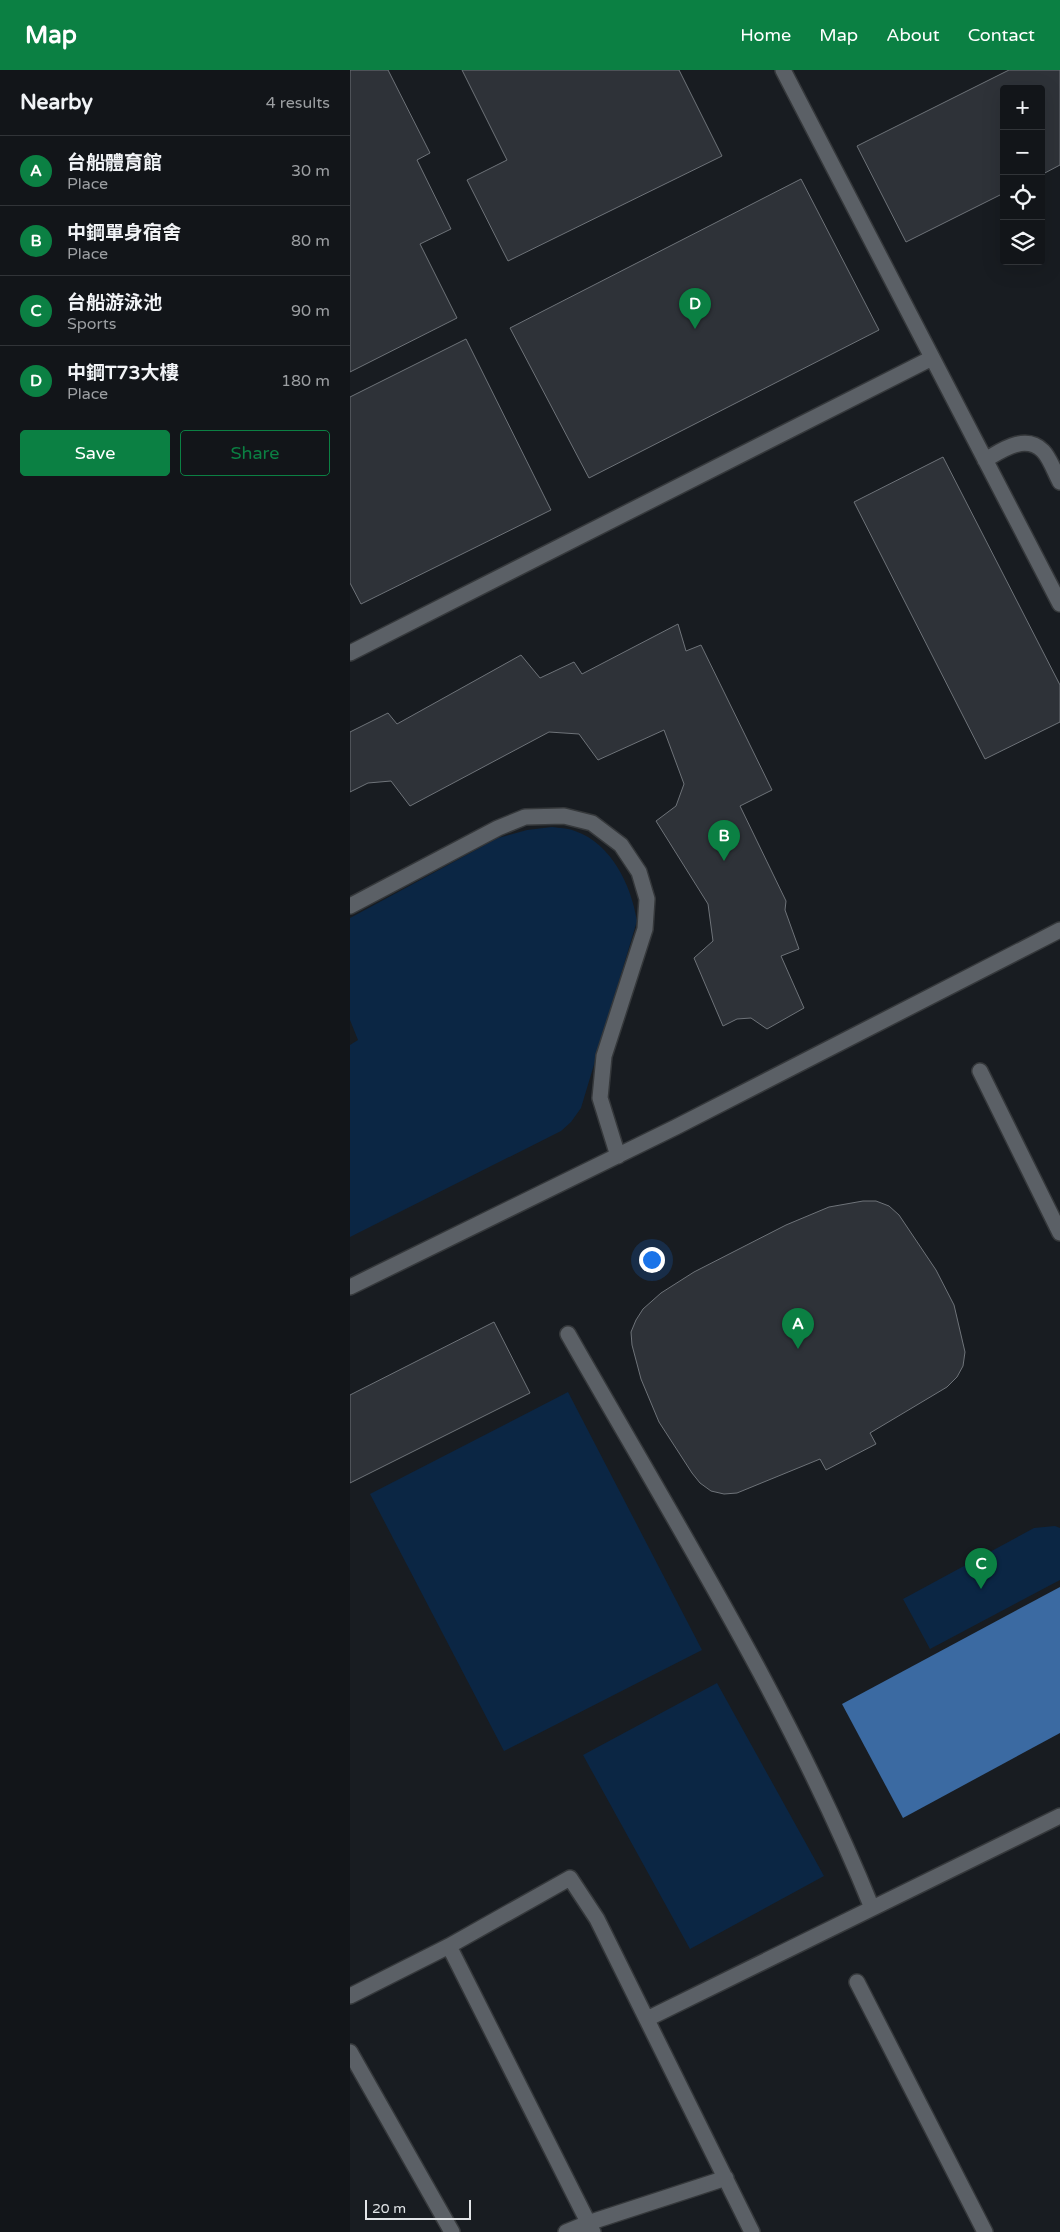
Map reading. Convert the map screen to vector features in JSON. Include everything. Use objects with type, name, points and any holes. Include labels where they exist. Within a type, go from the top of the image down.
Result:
[{"type":"lane","points":[[784,70],[985,460],[1054,578],[1060,604]]},
{"type":"lane","points":[[350,653],[932,358]]},
{"type":"lane","points":[[985,460],[1019,443],[1032,445],[1043,450],[1060,482]]},
{"type":"lane","points":[[350,906],[498,828],[525,818],[564,816],[592,823],[621,845],[639,872],[646,899],[644,929],[604,1056],[600,1098],[618,1156]]},
{"type":"lane","points":[[350,1287],[618,1156],[1060,930]]},
{"type":"lane","points":[[980,1071],[1060,1233]]},
{"type":"lane","points":[[568,1334],[746,1646],[851,1856],[872,1908]]},
{"type":"lane","points":[[647,2019],[1060,1816]]},
{"type":"lane","points":[[350,1996],[448,1946],[570,1878],[597,1919],[752,2232]]},
{"type":"lane","points":[[448,1946],[590,2227]]},
{"type":"lane","points":[[857,1982],[985,2232]]},
{"type":"lane","points":[[350,2052],[452,2232]]},
{"type":"lane","points":[[566,2232],[590,2227],[726,2178]]},
{"type":"shaded area","points":[[552,827],[572,830],[588,837],[609,856],[625,880],[637,921],[581,1108],[571,1122],[561,1131],[350,1237],[350,1045],[358,1040],[350,1020],[350,918],[498,838],[527,830]]},
{"type":"shaded area","points":[[568,1392],[702,1650],[504,1751],[370,1494]]},
{"type":"shaded area","points":[[1055,1526],[1060,1528],[1060,1580],[930,1649],[903,1599],[1034,1528]]},
{"type":"shaded area","points":[[1060,1587],[1060,1733],[903,1818],[842,1704]]},
{"type":"shaded area","points":[[717,1683],[824,1876],[690,1949],[583,1755]]},
{"type":"building","points":[[350,70],[388,70],[430,153],[417,160],[451,229],[420,244],[457,318],[350,372]]},
{"type":"building","points":[[462,70],[679,70],[722,156],[508,261],[467,180],[507,160]]},
{"type":"building","points":[[1009,70],[1060,70],[1060,165],[1045,173],[1045,85],[1000,85],[1000,195],[906,242],[857,146]]},
{"type":"building","points":[[801,179],[879,330],[589,478],[510,328]]},
{"type":"building","points":[[466,339],[551,510],[361,604],[350,583],[350,397]]},
{"type":"building","points":[[943,457],[1060,685],[1060,722],[985,759],[854,502]]},
{"type":"building","points":[[678,624],[686,651],[701,645],[772,790],[740,806],[786,901],[785,910],[799,949],[781,956],[804,1008],[767,1029],[751,1018],[737,1019],[723,1026],[694,958],[713,941],[708,904],[656,821],[676,806],[684,784],[664,730],[598,760],[579,734],[549,732],[410,806],[391,781],[368,783],[350,792],[350,732],[388,713],[397,724],[521,655],[540,678],[574,662],[582,674]]},
{"type":"building","points":[[863,1201],[876,1201],[889,1206],[899,1215],[936,1270],[954,1305],[965,1352],[963,1366],[957,1377],[947,1387],[870,1433],[876,1444],[826,1470],[820,1459],[737,1493],[724,1494],[711,1491],[700,1483],[692,1473],[659,1422],[641,1379],[632,1345],[631,1332],[636,1320],[643,1309],[661,1293],[694,1272],[786,1225],[829,1207]]},
{"type":"building","points":[[494,1322],[530,1393],[350,1483],[350,1395]]},
{"type":"place","name":"中鋼T73大樓","points":[[695,329]]},
{"type":"place","name":"中鋼單身宿舍","points":[[724,861]]},
{"type":"place","name":"台船體育館","points":[[798,1349]]},
{"type":"place","name":"台船游泳池","points":[[981,1589]]}]
